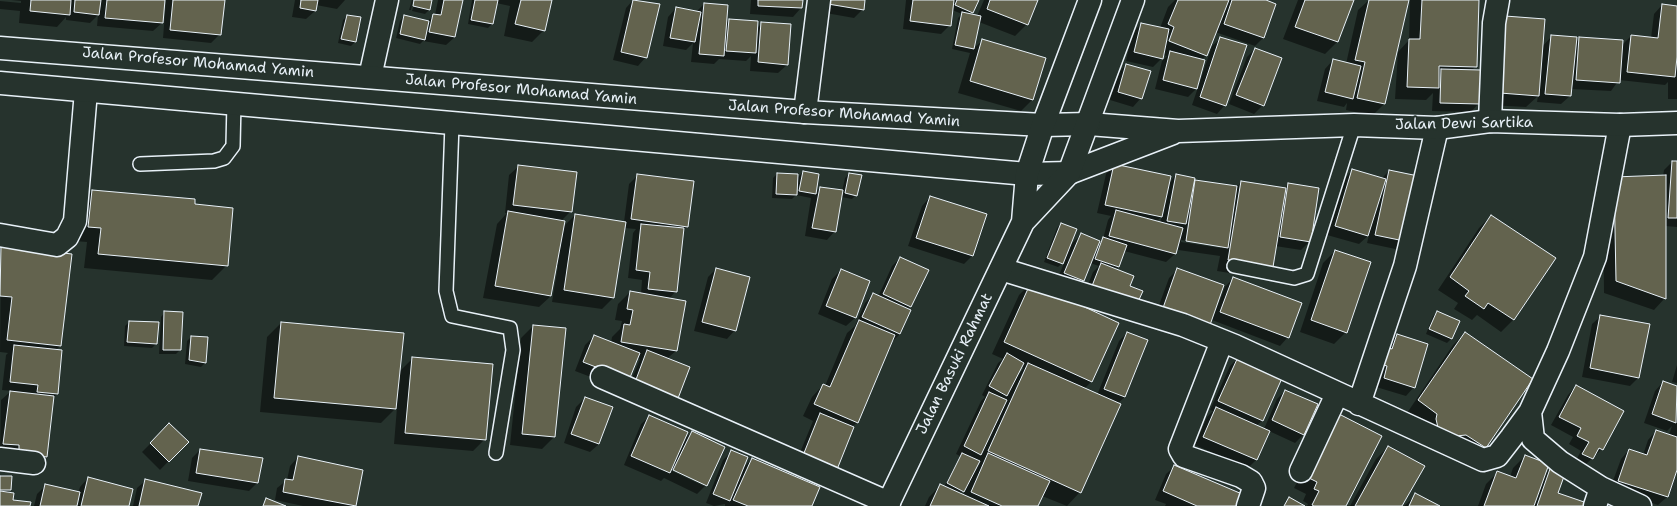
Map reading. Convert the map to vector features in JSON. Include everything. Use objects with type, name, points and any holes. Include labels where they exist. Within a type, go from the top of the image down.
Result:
[{"type":"main road","points":[[370,77],[387,0]]},
{"type":"main road","points":[[805,112],[819,0]]},
{"type":"main road","points":[[1023,222],[1027,174],[1043,125],[1090,0]]},
{"type":"main road","points":[[1023,222],[1070,173],[1133,0]]},
{"type":"main road","points":[[1490,122],[1494,23],[1498,0]]},
{"type":"main road","name":"Jalan Profesor Mohamad Yamin","points":[[0,48],[805,112],[1043,125],[1089,124],[1178,131]]},
{"type":"main road","points":[[0,83],[234,102],[452,124],[859,158],[1027,174],[1070,173],[1178,131]]},
{"type":"main road","points":[[0,235],[57,245],[68,237],[75,221],[86,91]]},
{"type":"main road","name":"Jalan Dewi Sartika","points":[[1178,131],[1354,125],[1437,128],[1490,122],[1620,125],[1677,122]]},
{"type":"main road","points":[[1001,269],[1183,326],[1222,341],[1483,460],[1497,456],[1530,412],[1558,351],[1595,257],[1620,125]]},
{"type":"main road","points":[[1359,404],[1406,266],[1437,128]]},
{"type":"main road","name":"Jalan Basuki Rahmat","points":[[888,505],[1023,222]]},
{"type":"main road","points":[[1222,341],[1180,449],[1184,456],[1241,476],[1251,482],[1254,488],[1248,506]]},
{"type":"main road","points":[[602,377],[888,505]]},
{"type":"main road","points":[[1301,472],[1337,394]]},
{"type":"main road","points":[[1530,412],[1533,438],[1598,497],[1640,506]]},
{"type":"main road","points":[[0,459],[34,463]]},
{"type":"lane","points":[[140,164],[214,161],[224,158],[233,146],[234,102]]},
{"type":"lane","points":[[452,124],[446,291],[452,316],[510,328],[513,350],[496,453]]},
{"type":"lane","points":[[1234,266],[1294,278],[1307,274],[1354,125]]},
{"type":"building","points":[[31,0],[71,0],[70,15],[30,11]]},
{"type":"building","points":[[75,0],[101,0],[99,15],[74,12]]},
{"type":"building","points":[[107,0],[165,0],[163,23],[105,18]]},
{"type":"building","points":[[173,0],[225,0],[221,35],[170,30]]},
{"type":"building","points":[[301,0],[318,0],[316,11],[300,8]]},
{"type":"building","points":[[414,0],[432,0],[430,10],[413,6]]},
{"type":"building","points":[[444,0],[463,0],[455,37],[429,32],[433,14],[441,15]]},
{"type":"building","points":[[475,0],[498,0],[493,24],[471,20]]},
{"type":"building","points":[[521,0],[552,0],[545,31],[515,24]]},
{"type":"building","points":[[633,0],[660,4],[647,58],[621,52]]},
{"type":"building","points":[[758,0],[803,0],[802,8],[758,6]]},
{"type":"building","points":[[828,0],[865,0],[864,10],[828,4]]},
{"type":"building","points":[[913,0],[954,0],[951,26],[910,21]]},
{"type":"building","points":[[957,0],[979,0],[973,13],[955,5]]},
{"type":"building","points":[[990,0],[1038,0],[1028,25],[987,9]]},
{"type":"building","points":[[1178,0],[1229,0],[1207,56],[1169,41],[1174,27],[1168,24]]},
{"type":"building","points":[[1232,0],[1266,0],[1276,4],[1264,38],[1224,24]]},
{"type":"building","points":[[1305,0],[1354,0],[1338,42],[1295,27]]},
{"type":"building","points":[[1369,0],[1409,0],[1385,104],[1357,98],[1365,62],[1355,60]]},
{"type":"building","points":[[1422,0],[1479,0],[1477,67],[1439,66],[1439,88],[1407,87],[1409,39],[1420,39]]},
{"type":"building","points":[[704,3],[728,5],[724,56],[699,54]]},
{"type":"building","points":[[1662,4],[1677,6],[1677,57],[1675,77],[1627,72],[1631,35],[1658,38]]},
{"type":"building","points":[[676,7],[701,12],[695,42],[670,38]]},
{"type":"building","points":[[962,12],[981,16],[974,49],[955,45]]},
{"type":"building","points":[[347,15],[361,17],[356,42],[341,39]]},
{"type":"building","points":[[404,15],[429,21],[425,40],[400,34]]},
{"type":"building","points":[[1505,16],[1545,19],[1539,96],[1500,93]]},
{"type":"building","points":[[729,19],[758,21],[756,53],[726,51]]},
{"type":"building","points":[[761,22],[791,24],[788,65],[758,62]]},
{"type":"building","points":[[1141,23],[1169,29],[1163,59],[1134,52]]},
{"type":"building","points":[[1551,35],[1577,37],[1571,96],[1545,94]]},
{"type":"building","points":[[1220,37],[1247,45],[1226,106],[1200,97]]},
{"type":"building","points":[[1579,37],[1623,40],[1620,83],[1576,80]]},
{"type":"building","points":[[982,39],[1046,58],[1033,100],[970,81]]},
{"type":"building","points":[[1255,48],[1282,58],[1264,106],[1236,95]]},
{"type":"building","points":[[1170,51],[1205,60],[1197,89],[1163,80]]},
{"type":"building","points":[[1333,59],[1361,66],[1353,99],[1325,92]]},
{"type":"building","points":[[1126,64],[1151,71],[1142,99],[1118,92]]},
{"type":"building","points":[[1441,69],[1481,70],[1480,104],[1440,103]]},
{"type":"building","points":[[1672,161],[1677,161],[1677,218],[1668,218]]},
{"type":"building","points":[[1114,164],[1171,176],[1162,217],[1105,205]]},
{"type":"building","points":[[518,165],[577,172],[572,212],[513,205]]},
{"type":"building","points":[[1352,169],[1386,179],[1368,236],[1335,226]]},
{"type":"building","points":[[1389,170],[1423,177],[1409,242],[1375,235]]},
{"type":"building","points":[[803,171],[819,174],[816,194],[799,191]]},
{"type":"building","points":[[777,173],[798,174],[797,195],[776,194]]},
{"type":"building","points":[[849,173],[862,175],[857,196],[845,193]]},
{"type":"building","points":[[637,174],[694,181],[688,227],[631,219]]},
{"type":"building","points":[[1176,174],[1195,178],[1186,224],[1167,221]]},
{"type":"building","points":[[1666,175],[1666,299],[1616,281],[1614,177]]},
{"type":"building","points":[[1195,180],[1237,186],[1228,248],[1186,241]]},
{"type":"building","points":[[1241,181],[1286,188],[1273,267],[1228,260]]},
{"type":"building","points":[[1288,183],[1319,188],[1311,242],[1280,237]]},
{"type":"building","points":[[820,187],[843,190],[836,232],[812,228]]},
{"type":"building","points":[[92,190],[195,199],[195,204],[233,208],[228,266],[98,254],[101,228],[88,227]]},
{"type":"building","points":[[930,196],[987,214],[973,256],[916,238]]},
{"type":"building","points":[[1116,210],[1183,228],[1176,254],[1109,236]]},
{"type":"building","points":[[508,211],[565,221],[551,296],[495,286]]},
{"type":"building","points":[[575,214],[626,222],[614,298],[564,290]]},
{"type":"building","points":[[1491,215],[1556,258],[1514,320],[1488,303],[1484,309],[1465,296],[1469,291],[1450,277]]},
{"type":"building","points":[[1061,223],[1077,229],[1063,264],[1047,258]]},
{"type":"building","points":[[641,224],[684,228],[677,292],[648,289],[650,272],[636,270]]},
{"type":"building","points":[[1081,233],[1100,241],[1084,281],[1064,273]]},
{"type":"building","points":[[1103,237],[1127,245],[1119,267],[1095,259]]},
{"type":"building","points":[[1,246],[72,254],[61,346],[7,340],[12,297],[0,296]]},
{"type":"building","points":[[1335,250],[1371,262],[1347,333],[1311,320]]},
{"type":"building","points":[[900,257],[929,270],[911,307],[883,294]]},
{"type":"building","points":[[1101,263],[1134,276],[1130,286],[1143,291],[1137,304],[1092,286]]},
{"type":"building","points":[[716,268],[750,277],[736,331],[702,322]]},
{"type":"building","points":[[1177,268],[1224,285],[1210,325],[1163,308]]},
{"type":"building","points":[[841,269],[870,281],[856,318],[826,306]]},
{"type":"building","points":[[1233,277],[1302,303],[1289,338],[1220,312]]},
{"type":"building","points":[[1031,282],[1119,323],[1092,382],[1004,342]]},
{"type":"building","points":[[630,291],[686,301],[677,351],[621,342],[624,324],[630,325],[633,310],[627,309]]},
{"type":"building","points":[[873,293],[911,310],[900,334],[862,317]]},
{"type":"building","points":[[164,311],[183,312],[181,350],[163,350]]},
{"type":"building","points":[[1437,311],[1460,321],[1452,339],[1429,329]]},
{"type":"building","points":[[1600,315],[1650,324],[1639,378],[1590,368]]},
{"type":"building","points":[[859,320],[895,335],[858,423],[814,404],[823,384],[830,387]]},
{"type":"building","points":[[129,321],[159,322],[157,344],[127,342]]},
{"type":"building","points":[[281,322],[404,333],[396,409],[274,398]]},
{"type":"building","points":[[533,325],[566,328],[555,437],[522,434]]},
{"type":"building","points":[[1127,332],[1148,340],[1125,397],[1104,389]]},
{"type":"building","points":[[1465,332],[1533,379],[1486,448],[1466,435],[1456,436],[1439,432],[1436,419],[1437,414],[1418,400]]},
{"type":"building","points":[[1397,334],[1428,344],[1415,388],[1384,378],[1387,366],[1380,364],[1386,347],[1392,349]]},
{"type":"building","points":[[594,335],[640,353],[629,380],[583,362]]},
{"type":"building","points":[[191,336],[208,337],[206,363],[189,360]]},
{"type":"building","points":[[14,345],[62,350],[58,394],[37,392],[38,385],[10,382]]},
{"type":"building","points":[[647,350],[690,367],[677,401],[634,385]]},
{"type":"building","points":[[1007,353],[1024,363],[1007,396],[989,386]]},
{"type":"building","points":[[412,357],[493,364],[486,440],[405,433]]},
{"type":"building","points":[[1238,357],[1283,376],[1263,421],[1218,401]]},
{"type":"building","points":[[1028,363],[1121,404],[1081,493],[988,451]]},
{"type":"building","points":[[1663,381],[1677,386],[1676,423],[1652,414]]},
{"type":"building","points":[[1576,385],[1624,411],[1603,450],[1599,448],[1593,459],[1582,454],[1589,442],[1577,436],[1581,428],[1559,417]]},
{"type":"building","points":[[1285,390],[1318,404],[1304,435],[1272,420]]},
{"type":"building","points":[[10,391],[54,396],[47,457],[19,453],[19,445],[3,444]]},
{"type":"building","points":[[989,392],[1007,400],[981,455],[964,446]]},
{"type":"building","points":[[585,397],[613,407],[599,444],[571,434]]},
{"type":"building","points":[[1216,407],[1270,431],[1257,460],[1203,437]]},
{"type":"building","points":[[820,413],[854,427],[836,472],[802,458]]},
{"type":"building","points":[[1337,413],[1382,436],[1346,506],[1314,506],[1312,505],[1319,491],[1314,489],[1317,482],[1305,476]]},
{"type":"building","points":[[649,415],[688,432],[670,473],[631,456]]},
{"type":"building","points":[[169,423],[189,442],[169,462],[150,443]]},
{"type":"building","points":[[1656,430],[1677,437],[1677,470],[1668,497],[1618,481],[1629,449],[1647,455]]},
{"type":"building","points":[[692,431],[725,447],[707,486],[673,470]]},
{"type":"building","points":[[1388,446],[1425,466],[1402,506],[1355,506]]},
{"type":"building","points":[[200,449],[263,458],[258,483],[196,473]]},
{"type":"building","points":[[731,450],[748,457],[730,501],[713,494]]},
{"type":"building","points":[[962,453],[980,461],[964,492],[947,483]]},
{"type":"building","points":[[988,453],[1050,481],[1038,506],[1002,506],[971,492]]},
{"type":"building","points":[[1525,455],[1549,464],[1534,506],[1484,506],[1497,471],[1516,478]]},
{"type":"building","points":[[298,456],[363,470],[356,506],[283,492],[285,479],[293,480]]},
{"type":"building","points":[[752,458],[820,487],[812,506],[748,506],[733,500]]},
{"type":"building","points":[[1174,465],[1242,494],[1236,506],[1197,506],[1163,491]]},
{"type":"building","points":[[1551,466],[1566,471],[1558,493],[1587,503],[1586,506],[1537,506]]},
{"type":"building","points":[[0,476],[12,476],[11,490],[0,490]]},
{"type":"building","points":[[88,477],[133,489],[129,506],[81,506]]},
{"type":"building","points":[[145,479],[202,493],[198,506],[139,506]]},
{"type":"building","points":[[45,484],[80,492],[77,506],[40,506]]},
{"type":"building","points":[[940,484],[989,506],[930,506]]},
{"type":"building","points":[[0,491],[14,493],[13,500],[31,502],[30,506],[0,506]]},
{"type":"building","points":[[1415,493],[1440,506],[1409,506]]},
{"type":"building","points":[[1289,497],[1305,506],[1284,506]]},
{"type":"building","points":[[266,498],[286,506],[263,506]]}]
